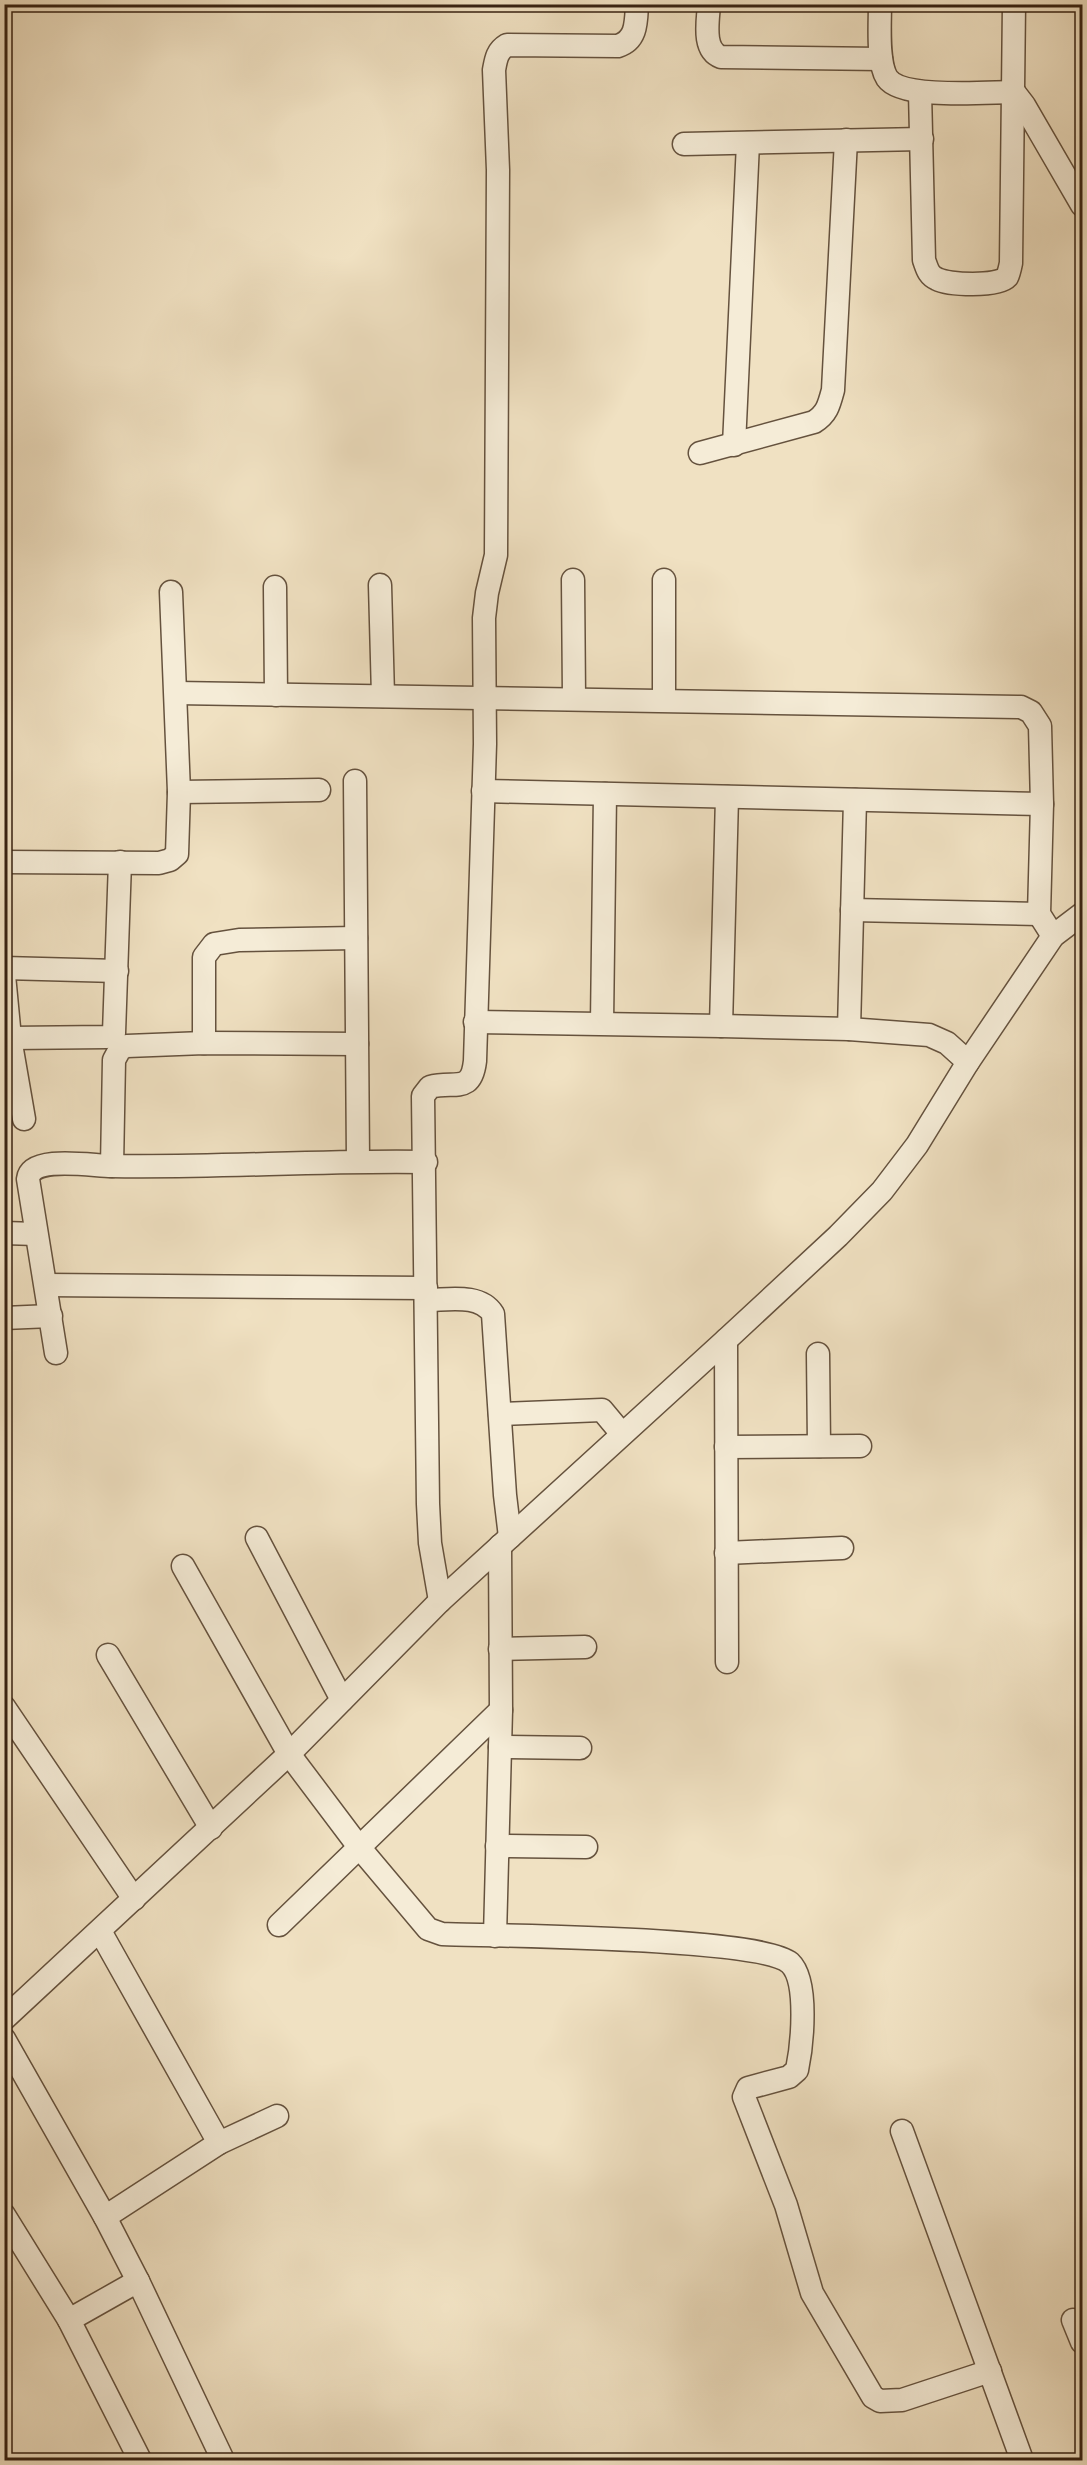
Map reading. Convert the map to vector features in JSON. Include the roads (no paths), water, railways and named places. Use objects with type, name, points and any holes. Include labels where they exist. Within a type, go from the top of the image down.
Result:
[{"type":"street","points":[[440,1601],[430,1543],[428,1504],[426,1162],[423,1096],[430,1087],[435,1085],[460,1084],[469,1081],[475,1061],[485,744],[485,605],[496,555],[498,170],[494,70],[501,48],[514,43],[606,46],[625,44],[633,35],[637,4]]},
{"type":"street","points":[[709,4],[709,46],[713,53],[721,57],[881,59]]},
{"type":"street","points":[[880,4],[881,59],[884,71],[892,83],[920,92],[1014,92]]},
{"type":"street","points":[[920,92],[924,260],[928,272],[936,279],[947,283],[1001,281],[1008,276],[1011,263],[1014,4]]},
{"type":"street","points":[[1014,92],[1083,205]]},
{"type":"street","points":[[684,144],[922,139]]},
{"type":"street","points":[[700,453],[814,422],[823,417],[828,410],[833,390],[846,140]]},
{"type":"street","points":[[734,445],[748,142]]},
{"type":"street","points":[[573,580],[574,698]]},
{"type":"street","points":[[664,580],[664,700]]},
{"type":"street","points":[[380,585],[383,696]]},
{"type":"street","points":[[275,587],[276,695]]},
{"type":"street","points":[[4,862],[159,863],[173,859],[177,854],[179,792],[171,592]]},
{"type":"street","points":[[176,693],[1021,707],[1031,712],[1040,726],[1042,804],[1039,914],[1053,936]]},
{"type":"street","points":[[355,781],[358,1161]]},
{"type":"street","points":[[179,792],[319,790]]},
{"type":"street","points":[[483,791],[1042,804]]},
{"type":"street","points":[[602,1023],[605,794]]},
{"type":"street","points":[[722,1026],[727,797]]},
{"type":"street","points":[[849,1029],[855,800]]},
{"type":"street","points":[[10,1038],[111,1036],[116,1026],[120,862]]},
{"type":"street","points":[[852,910],[1039,914]]},
{"type":"street","points":[[4,2019],[289,1754],[440,1601],[726,1340],[838,1236],[882,1191],[917,1145],[968,1062],[1053,936],[1083,914]]},
{"type":"street","points":[[204,1043],[204,957],[214,944],[239,940],[356,938]]},
{"type":"street","points":[[4,969],[117,971]]},
{"type":"street","points":[[4,975],[10,1038],[24,1119]]},
{"type":"street","points":[[475,1022],[849,1029],[929,1035],[947,1043],[968,1062]]},
{"type":"street","points":[[112,1166],[114,1060],[117,1052],[127,1046],[204,1043],[357,1044]]},
{"type":"street","points":[[56,1353],[27,1179],[30,1170],[49,1164],[112,1166],[358,1161],[426,1162]]},
{"type":"street","points":[[4,1233],[36,1234]]},
{"type":"street","points":[[46,1285],[427,1294],[473,1300],[489,1308],[493,1314],[495,1330],[505,1495],[495,1936]]},
{"type":"street","points":[[4,1318],[51,1316]]},
{"type":"street","points":[[726,1340],[727,1662]]},
{"type":"street","points":[[818,1354],[819,1446]]},
{"type":"street","points":[[500,1414],[602,1410],[622,1434]]},
{"type":"street","points":[[726,1447],[860,1446]]},
{"type":"street","points":[[257,1538],[342,1700]]},
{"type":"street","points":[[726,1552],[842,1548]]},
{"type":"street","points":[[183,1566],[289,1754],[359,1847],[428,1929],[442,1934],[660,1942],[718,1947],[763,1952],[778,1956],[790,1964],[797,1973],[802,2003],[797,2070],[789,2077],[748,2088],[744,2097],[786,2205],[817,2302],[873,2397],[879,2401],[902,2400],[990,2371]]},
{"type":"street","points":[[501,1650],[585,1647]]},
{"type":"street","points":[[108,1655],[211,1828]]},
{"type":"street","points":[[4,1707],[134,1899]]},
{"type":"street","points":[[279,1925],[501,1710]]},
{"type":"street","points":[[500,1747],[580,1748]]},
{"type":"street","points":[[497,1846],[586,1847]]},
{"type":"street","points":[[100,1931],[219,2143]]},
{"type":"street","points":[[4,2039],[105,2217],[223,2460]]},
{"type":"street","points":[[105,2217],[219,2143],[276,2116]]},
{"type":"street","points":[[902,2131],[1022,2460]]},
{"type":"street","points":[[4,2216],[69,2320],[140,2460]]},
{"type":"street","points":[[69,2320],[138,2281]]},
{"type":"street","points":[[1073,2320],[1083,2342]]}]
